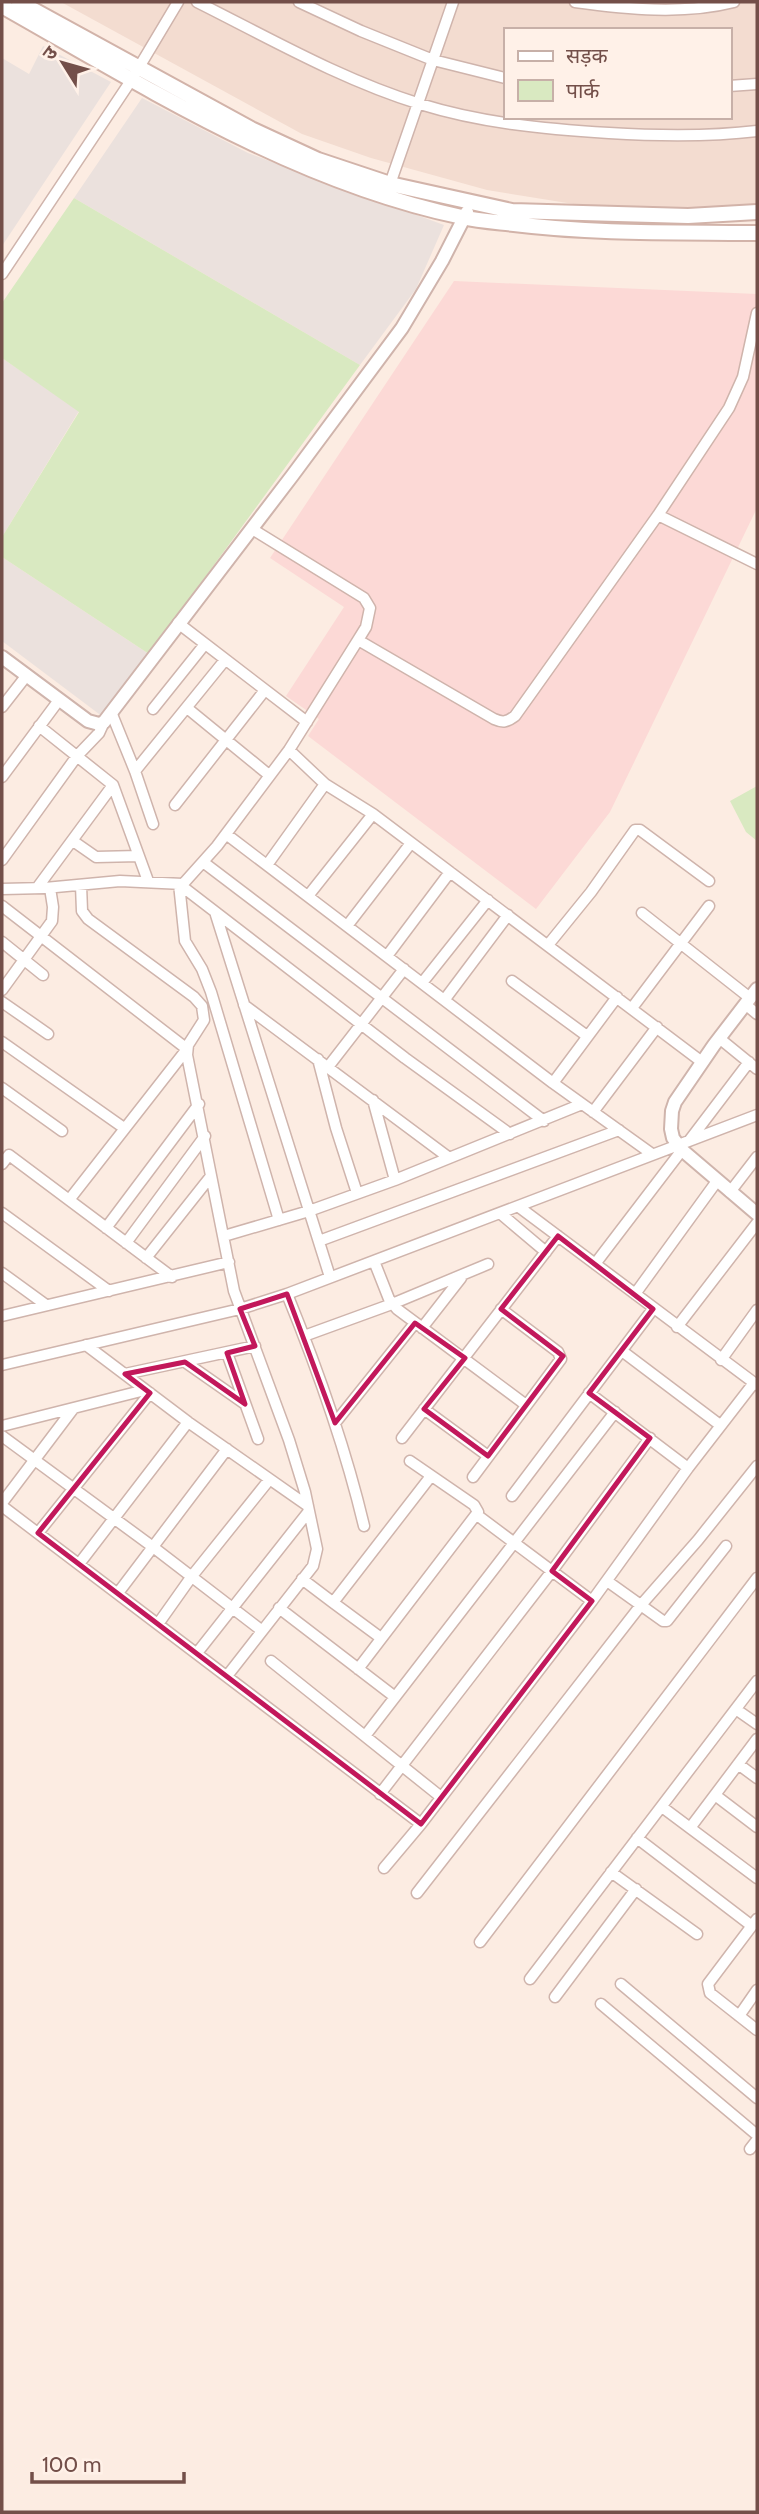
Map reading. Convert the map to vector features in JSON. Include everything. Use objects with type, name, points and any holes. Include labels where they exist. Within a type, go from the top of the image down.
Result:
[{"type":"main road","points":[[19,2],[267,151],[332,179],[386,197],[464,218],[564,230],[662,234],[757,233]]},
{"type":"main road","points":[[2,6],[251,130],[318,160],[390,184],[512,211],[688,216],[757,212]]},
{"type":"street","points":[[2,274],[135,73],[178,2]]},
{"type":"street","points":[[197,2],[346,75],[418,103],[467,117],[550,129],[697,137],[757,131]]},
{"type":"street","points":[[299,2],[433,60],[504,78]]},
{"type":"street","points":[[390,184],[453,2]]},
{"type":"street","points":[[575,2],[622,8],[687,9],[731,2]]},
{"type":"street","points":[[731,86],[757,84]]},
{"type":"street","points":[[2,860],[77,756],[96,738],[108,717],[402,327],[442,261],[471,204]]},
{"type":"street","points":[[358,640],[494,719],[501,722],[515,716],[658,515],[735,399],[743,377],[757,313]]},
{"type":"street","points":[[658,515],[757,564]]},
{"type":"street","points":[[2,888],[50,888],[120,881],[179,884],[187,881],[289,750],[358,640],[370,608],[364,598],[252,529]]},
{"type":"street","points":[[178,624],[307,722]]},
{"type":"street","points":[[153,709],[205,644]]},
{"type":"street","points":[[2,657],[94,723],[108,717]]},
{"type":"street","points":[[135,771],[225,660]]},
{"type":"street","points":[[2,707],[27,675]]},
{"type":"street","points":[[175,805],[265,690]]},
{"type":"street","points":[[2,777],[59,700]]},
{"type":"street","points":[[187,708],[269,775]]},
{"type":"street","points":[[108,717],[135,771],[153,824]]},
{"type":"street","points":[[40,726],[113,785],[148,881]]},
{"type":"street","points":[[289,750],[325,785],[373,814],[702,1062]]},
{"type":"street","points":[[37,888],[113,785]]},
{"type":"street","points":[[267,866],[325,785]]},
{"type":"street","points":[[308,896],[373,814]]},
{"type":"street","points":[[548,945],[591,892],[635,830],[709,881]]},
{"type":"street","points":[[226,834],[553,1083],[652,1154]]},
{"type":"street","points":[[73,841],[96,857],[139,856]]},
{"type":"street","points":[[348,926],[411,843]]},
{"type":"street","points":[[203,862],[544,1121]]},
{"type":"street","points":[[387,956],[450,872]]},
{"type":"street","points":[[179,884],[360,1024],[510,1134]]},
{"type":"street","points":[[179,884],[185,941],[209,985],[279,1220]]},
{"type":"street","points":[[69,1200],[187,1049],[204,1020],[201,1003],[89,919],[82,911],[81,885]]},
{"type":"street","points":[[2,990],[53,918],[50,888]]},
{"type":"street","points":[[422,983],[488,900]]},
{"type":"street","points":[[2,906],[187,1049],[240,1309],[289,1440],[308,1509],[317,1555],[313,1566],[227,1676]]},
{"type":"street","points":[[632,1008],[709,906]]},
{"type":"street","points":[[642,913],[751,997],[757,1014]]},
{"type":"street","points":[[216,914],[330,1277]]},
{"type":"street","points":[[445,999],[508,915]]},
{"type":"street","points":[[2,942],[43,975]]},
{"type":"street","points":[[328,1067],[404,969]]},
{"type":"street","points":[[512,981],[587,1036]]},
{"type":"street","points":[[553,1083],[617,997]]},
{"type":"street","points":[[751,997],[675,1102],[671,1129],[683,1146],[717,1181],[757,1213]]},
{"type":"street","points":[[2,1002],[48,1034]]},
{"type":"street","points":[[244,1005],[449,1157]]},
{"type":"street","points":[[593,1112],[657,1027]]},
{"type":"street","points":[[595,1264],[683,1146],[753,1066],[719,1038]]},
{"type":"street","points":[[2,1042],[124,1128]]},
{"type":"street","points":[[317,1059],[357,1193]]},
{"type":"street","points":[[2,1088],[62,1132]]},
{"type":"street","points":[[373,1099],[395,1180]]},
{"type":"street","points":[[106,1228],[199,1104]]},
{"type":"street","points":[[224,1236],[309,1211],[395,1180],[582,1104]]},
{"type":"street","points":[[2,1365],[240,1309],[287,1294],[520,1207],[652,1154],[683,1146],[757,1115]]},
{"type":"street","points":[[318,1241],[619,1130]]},
{"type":"street","points":[[127,1243],[205,1136]]},
{"type":"street","points":[[2,1164],[5,1152],[172,1277]]},
{"type":"street","points":[[730,1192],[757,1157]]},
{"type":"street","points":[[146,1258],[211,1176]]},
{"type":"street","points":[[635,1294],[717,1181]]},
{"type":"street","points":[[384,1868],[421,1824],[592,1601],[720,1425],[755,1385],[520,1207]]},
{"type":"street","points":[[2,1213],[109,1291]]},
{"type":"street","points":[[500,1214],[546,1252]]},
{"type":"street","points":[[677,1327],[757,1223]]},
{"type":"street","points":[[402,1438],[558,1236]]},
{"type":"street","points":[[374,1261],[392,1304],[526,1405]]},
{"type":"street","points":[[2,1316],[229,1262]]},
{"type":"street","points":[[304,1336],[392,1304],[488,1264]]},
{"type":"street","points":[[2,1273],[46,1305]]},
{"type":"street","points":[[335,1423],[462,1276]]},
{"type":"street","points":[[287,1294],[348,1460],[364,1526]]},
{"type":"street","points":[[512,1496],[653,1308]]},
{"type":"street","points":[[473,1477],[559,1362],[560,1355],[501,1310]]},
{"type":"street","points":[[721,1360],[757,1310]]},
{"type":"street","points":[[86,1345],[308,1509]]},
{"type":"street","points":[[125,1374],[255,1346]]},
{"type":"street","points":[[622,1352],[720,1425]]},
{"type":"street","points":[[227,1353],[258,1439]]},
{"type":"street","points":[[185,1362],[245,1404]]},
{"type":"street","points":[[2,1426],[148,1391]]},
{"type":"street","points":[[38,1533],[148,1391]]},
{"type":"street","points":[[589,1393],[688,1468]]},
{"type":"street","points":[[73,1409],[2,1504],[421,1824]]},
{"type":"street","points":[[424,1409],[488,1456]]},
{"type":"street","points":[[365,1737],[615,1412]]},
{"type":"street","points":[[79,1564],[188,1422]]},
{"type":"street","points":[[2,1436],[261,1630]]},
{"type":"street","points":[[380,1794],[552,1571],[650,1438]]},
{"type":"street","points":[[118,1593],[228,1450]]},
{"type":"street","points":[[358,1669],[477,1515],[478,1508],[410,1461]]},
{"type":"street","points":[[416,1893],[641,1605],[698,1540],[757,1466]]},
{"type":"street","points":[[335,1604],[339,1594],[431,1476]]},
{"type":"street","points":[[158,1624],[192,1576],[270,1480]]},
{"type":"street","points":[[197,1653],[308,1509]]},
{"type":"street","points":[[477,1515],[592,1601]]},
{"type":"street","points":[[607,1581],[663,1621],[667,1621],[726,1546]]},
{"type":"street","points":[[481,1942],[757,1578]]},
{"type":"street","points":[[302,1579],[381,1638]]},
{"type":"street","points":[[279,1608],[395,1697]]},
{"type":"street","points":[[271,1661],[441,1797]]},
{"type":"street","points":[[530,1979],[757,1681]]},
{"type":"street","points":[[737,1710],[757,1724]]},
{"type":"street","points":[[690,1828],[757,1739]]},
{"type":"street","points":[[738,1764],[757,1778]]},
{"type":"street","points":[[715,1795],[757,1827]]},
{"type":"street","points":[[662,1807],[757,1878]]},
{"type":"street","points":[[637,1838],[754,1923],[708,1984],[708,1989],[757,2030]]},
{"type":"street","points":[[611,1871],[696,1934]]},
{"type":"street","points":[[555,1997],[636,1889]]},
{"type":"street","points":[[621,1984],[757,2098]]},
{"type":"street","points":[[739,2016],[757,1990]]},
{"type":"street","points":[[601,2004],[757,2137],[750,2149]]},
{"type":"highlighted area","points":[[558,1236],[653,1309],[589,1393],[650,1438],[552,1571],[592,1601],[421,1824],[38,1533],[150,1393],[125,1374],[185,1362],[245,1404],[227,1353],[255,1346],[240,1309],[287,1294],[335,1423],[415,1323],[465,1358],[424,1409],[488,1456],[563,1356],[501,1309]]},
{"type":"shaded area","points":[[61,2],[757,2],[757,205],[729,211],[586,206],[487,190],[371,158],[302,134]]},
{"type":"shaded area","points":[[43,46],[111,82],[2,246],[2,58],[29,74]]},
{"type":"shaded area","points":[[142,98],[248,153],[444,225],[416,289],[360,365],[74,198]]},
{"type":"shaded area","points":[[454,281],[757,294],[757,508],[610,812],[536,909],[308,736],[319,719],[286,696],[344,607],[270,558]]},
{"type":"shaded area","points":[[2,358],[79,411],[2,537]]},
{"type":"shaded area","points":[[2,557],[149,654],[103,717],[2,641]]},
{"type":"green space","points":[[74,198],[360,365],[149,654],[2,557],[2,537],[79,412],[2,358],[2,303]]},
{"type":"green space","points":[[757,786],[757,841],[746,832],[730,801]]}]
